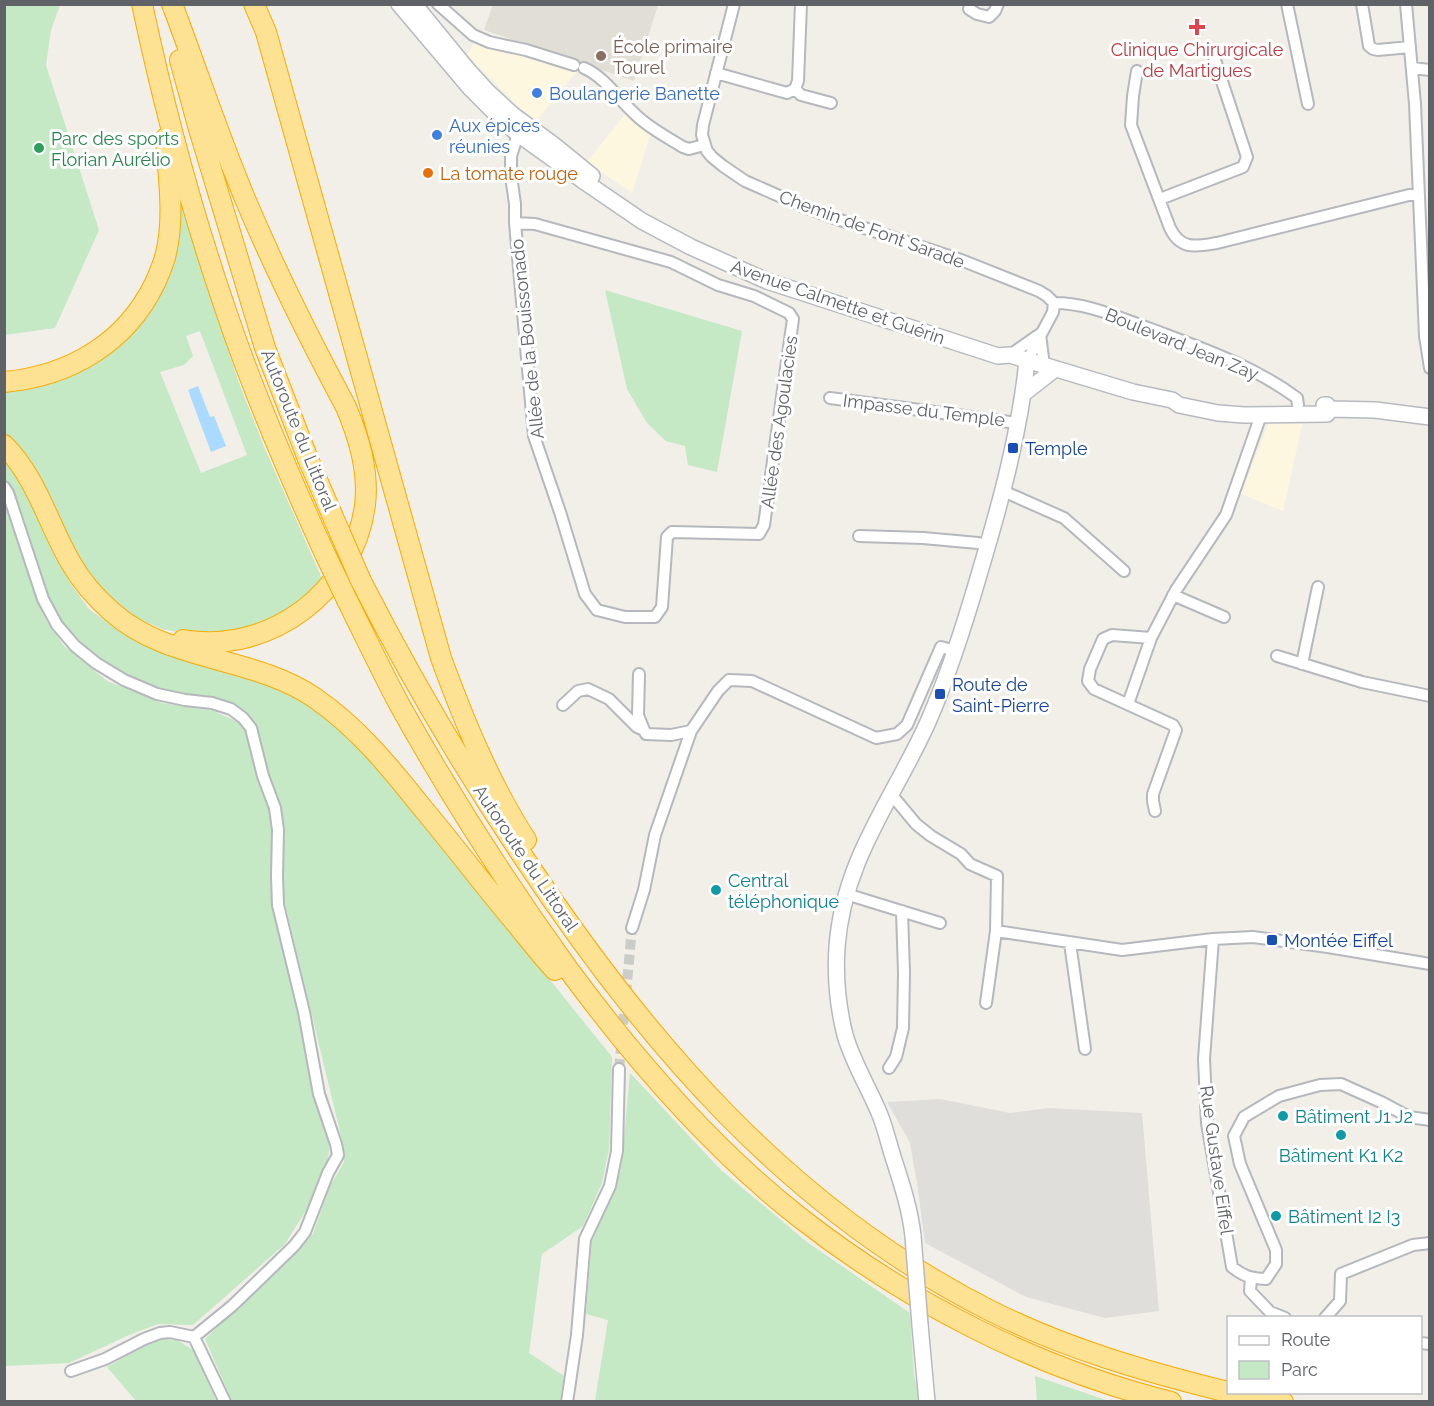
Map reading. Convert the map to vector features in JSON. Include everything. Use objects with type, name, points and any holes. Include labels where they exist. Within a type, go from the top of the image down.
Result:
[{"type":"highway","points":[[4,382],[53,373],[88,357],[106,345],[123,330],[149,295],[166,255],[170,214],[163,97],[142,4]]},
{"type":"highway","points":[[4,445],[29,476],[72,565],[90,589],[119,615],[165,636],[191,641],[225,641],[258,634],[288,621],[314,603],[339,573],[354,546],[365,505],[365,482],[363,459],[353,422],[265,245],[166,4]]},
{"type":"highway","points":[[172,4],[176,27]]},
{"type":"highway","points":[[254,4],[266,32],[441,658],[460,709],[478,750],[522,834],[646,1027]]},
{"type":"highway","name":"Autoroute du Littoral","points":[[176,27],[199,129],[266,348],[308,459],[362,581],[415,682],[491,809],[559,911],[646,1027],[703,1092],[784,1170],[834,1211],[889,1251],[930,1277],[990,1311],[1068,1344],[1130,1366],[1227,1392]]},
{"type":"highway","name":"Autoroute du Littoral","points":[[163,97],[225,309],[271,430],[325,554],[398,700],[456,801],[513,889],[587,994],[628,1047],[669,1093],[739,1164],[797,1216],[842,1249],[905,1291],[967,1325],[1044,1360],[1139,1394],[1171,1401]]},
{"type":"highway","points":[[90,589],[123,621],[144,633],[290,684],[313,697],[346,722],[384,761],[551,966],[669,1093]]},
{"type":"highway","points":[[1245,1394],[1283,1401]]},
{"type":"main road","name":"Avenue Calmette et Guérin","points":[[399,4],[470,88],[518,134],[642,221],[729,265],[767,281],[1000,356],[1010,355],[1133,392],[1172,400],[1179,405],[1218,413],[1244,415],[1262,410],[1298,410],[1326,405],[1330,409],[1375,410],[1430,417]]},
{"type":"main road","name":"Avenue Calmette et Guérin","points":[[414,4],[467,69],[513,115],[606,188],[649,217],[690,241],[791,283],[999,346],[1010,355]]},
{"type":"main road","points":[[927,1401],[912,1230],[904,1188],[880,1116],[845,1036],[838,999],[837,956],[840,920],[856,865],[869,835],[927,724],[955,651],[1003,491],[1023,394],[1027,360]]},
{"type":"main road","points":[[1023,394],[1049,367]]},
{"type":"street","points":[[438,4],[473,35],[489,42],[526,50],[591,71],[645,123],[682,147],[689,149],[704,145],[703,125],[734,4]]},
{"type":"street","points":[[716,73],[787,93],[795,89],[798,81],[801,4]]},
{"type":"street","points":[[969,9],[976,14],[989,16],[998,4]]},
{"type":"street","points":[[1287,4],[1308,104]]},
{"type":"street","points":[[1362,4],[1368,46],[1373,50],[1410,47]]},
{"type":"street","points":[[1406,4],[1415,104],[1425,336],[1430,368]]},
{"type":"street","points":[[1160,199],[1243,167],[1247,157],[1212,51]]},
{"type":"street","points":[[1412,68],[1430,70]]},
{"type":"street","points":[[1137,71],[1131,125],[1174,236],[1189,246],[1217,243],[1409,195],[1418,195]]},
{"type":"street","points":[[795,89],[801,95],[831,103]]},
{"type":"street","name":"Allée de la Bouissonado","points":[[513,115],[518,134],[511,156],[511,176],[534,436],[585,594],[597,610],[625,617],[656,617],[662,607],[667,537],[672,532],[759,534],[762,530]]},
{"type":"street","name":"Chemin de Font Sarade","points":[[704,145],[712,158],[745,181],[838,220],[962,260],[1040,291],[1054,303]]},
{"type":"street","name":"Allée des Agoulacies","points":[[515,223],[535,224],[671,262],[718,285],[754,296],[789,313],[793,319],[762,530]]},
{"type":"street","points":[[1027,360],[1053,312],[1054,303]]},
{"type":"street","name":"Boulevard Jean Zay","points":[[1054,303],[1090,306],[1247,368],[1298,398],[1298,410]]},
{"type":"street","points":[[1010,355],[1040,334]]},
{"type":"street","points":[[1040,334],[1049,367]]},
{"type":"street","name":"Impasse du Temple","points":[[830,398],[1017,423]]},
{"type":"street","points":[[1128,704],[1151,638],[1173,595],[1226,515],[1262,410]]},
{"type":"street","points":[[4,487],[8,493],[43,599],[57,625],[75,646],[96,663],[124,680],[157,694],[212,703],[231,709],[243,718],[251,728],[263,776],[275,808],[278,830],[278,905],[304,1012],[319,1094],[338,1155],[328,1173],[305,1232],[294,1246],[232,1306],[194,1337]]},
{"type":"street","points":[[1003,491],[1064,518],[1124,571]]},
{"type":"street","points":[[859,536],[923,538],[988,546]]},
{"type":"street","points":[[1302,664],[1318,587]]},
{"type":"street","points":[[1173,595],[1224,617]]},
{"type":"street","points":[[1151,638],[1107,636],[1103,639],[1090,669],[1088,681],[1094,689],[1173,725],[1176,730],[1153,794],[1155,811]]},
{"type":"street","points":[[633,928],[656,835],[691,731],[718,691],[729,681],[752,681],[876,738],[897,734],[907,725],[941,647],[955,651]]},
{"type":"street","points":[[1277,656],[1362,682],[1430,696]]},
{"type":"street","points":[[639,674],[638,715],[646,734],[671,735],[691,731]]},
{"type":"street","points":[[563,705],[578,691],[588,689],[609,699],[637,727],[645,730]]},
{"type":"street","points":[[891,794],[916,824],[931,836],[961,854],[970,864],[997,876],[996,931],[986,1003]]},
{"type":"street","points":[[846,894],[940,923]]},
{"type":"street","points":[[889,1068],[896,1057],[903,1028],[902,911]]},
{"type":"street","points":[[996,931],[1122,950],[1213,939],[1253,937],[1430,964]]},
{"type":"street","name":"Rue Gustave Eiffel","points":[[1213,939],[1204,1059],[1207,1123],[1232,1267],[1251,1278],[1251,1291],[1270,1311],[1282,1316]]},
{"type":"street","points":[[1070,943],[1085,1049]]},
{"type":"street","points":[[567,1401],[577,1335],[585,1239],[610,1186],[617,1151],[619,1069]]},
{"type":"street","points":[[1251,1278],[1266,1279],[1276,1264],[1276,1250],[1240,1164],[1234,1136],[1244,1117],[1279,1096],[1320,1085],[1341,1084],[1409,1117],[1430,1120]]},
{"type":"street","points":[[1326,1316],[1340,1301],[1341,1274],[1413,1245],[1430,1243]]},
{"type":"street","points":[[71,1371],[105,1359],[160,1333],[170,1332],[194,1337]]},
{"type":"street","points":[[194,1337],[225,1401]]},
{"type":"shaded area","name":"École primaire Tourel","points":[[493,5],[658,5],[634,81],[484,30]]},
{"type":"shaded area","points":[[476,40],[534,55],[577,71],[536,121],[467,55]]},
{"type":"shaded area","points":[[626,113],[638,125],[651,132],[632,193],[587,162]]},
{"type":"shaded area","points":[[1303,421],[1283,511],[1241,494],[1269,422]]},
{"type":"shaded area","points":[[940,1099],[1010,1113],[1049,1108],[1142,1113],[1159,1311],[1105,1318],[1026,1297],[925,1243],[910,1143],[887,1102]]},
{"type":"green space","name":"Parc des sports Florian Aurélio","points":[[4,5],[60,5],[51,30],[46,65],[99,230],[55,328],[5,335]]},
{"type":"green space","points":[[179,206],[181,206],[239,383],[265,449],[323,581],[287,613],[226,634],[193,635],[163,629],[134,617],[110,599],[88,574],[19,449],[5,435],[4,389],[122,341]],"holes":[[[200,331],[247,455],[201,473],[160,372],[184,365],[193,356],[186,336]]]},
{"type":"green space","points":[[605,290],[742,331],[717,472],[688,465],[685,446],[666,441],[647,423],[627,389]]},
{"type":"green space","points":[[4,459],[26,491],[70,583],[89,609],[115,628],[157,650],[292,692],[330,718],[385,775],[612,1057],[609,1149],[602,1183],[583,1226],[542,1254],[529,1353],[564,1376],[560,1401],[232,1401],[205,1339],[313,1234],[330,1186],[344,1162],[342,1140],[283,895],[281,814],[270,782],[258,733],[246,712],[218,699],[176,694],[137,681],[97,657],[64,626],[49,600],[10,489],[5,481]]},
{"type":"green space","points":[[4,498],[45,619],[64,646],[107,681],[162,703],[214,711],[246,726],[272,814],[273,901],[321,1121],[330,1145],[327,1165],[315,1196],[285,1244],[193,1325],[158,1324],[69,1363],[5,1366]]},
{"type":"green space","points":[[630,1073],[721,1170],[807,1242],[910,1313],[914,1375],[920,1401],[595,1401],[608,1320],[586,1314],[592,1241],[621,1170]]},
{"type":"green space","points":[[156,1339],[177,1340],[195,1351],[216,1401],[136,1401],[107,1367]]},
{"type":"green space","points":[[1035,1376],[1109,1401],[1037,1401]]},
{"type":"water","points":[[198,386],[210,417],[214,416],[226,446],[211,452],[188,390]]},
{"type":"tunnel","points":[[619,1069],[632,928]]},
{"type":"place","name":"Clinique Chirurgicale de Martigues","points":[[1197,27]]},
{"type":"place","name":"École primaire Tourel","points":[[601,56]]},
{"type":"place","name":"Boulangerie Banette","points":[[537,93]]},
{"type":"place","name":"Aux épices réunies","points":[[437,135]]},
{"type":"place","name":"Parc des sports Florian Aurélio","points":[[39,148]]},
{"type":"place","name":"La tomate rouge","points":[[428,173]]},
{"type":"place","name":"Temple","points":[[1013,448]]},
{"type":"place","name":"Route de Saint-Pierre","points":[[940,694]]},
{"type":"place","name":"Central téléphonique","points":[[716,890]]},
{"type":"place","name":"Montée Eiffel","points":[[1272,940]]},
{"type":"place","name":"Bâtiment J1 J2","points":[[1283,1116]]},
{"type":"place","name":"Bâtiment K1 K2","points":[[1341,1135]]},
{"type":"place","name":"Bâtiment I2 I3","points":[[1276,1216]]}]
